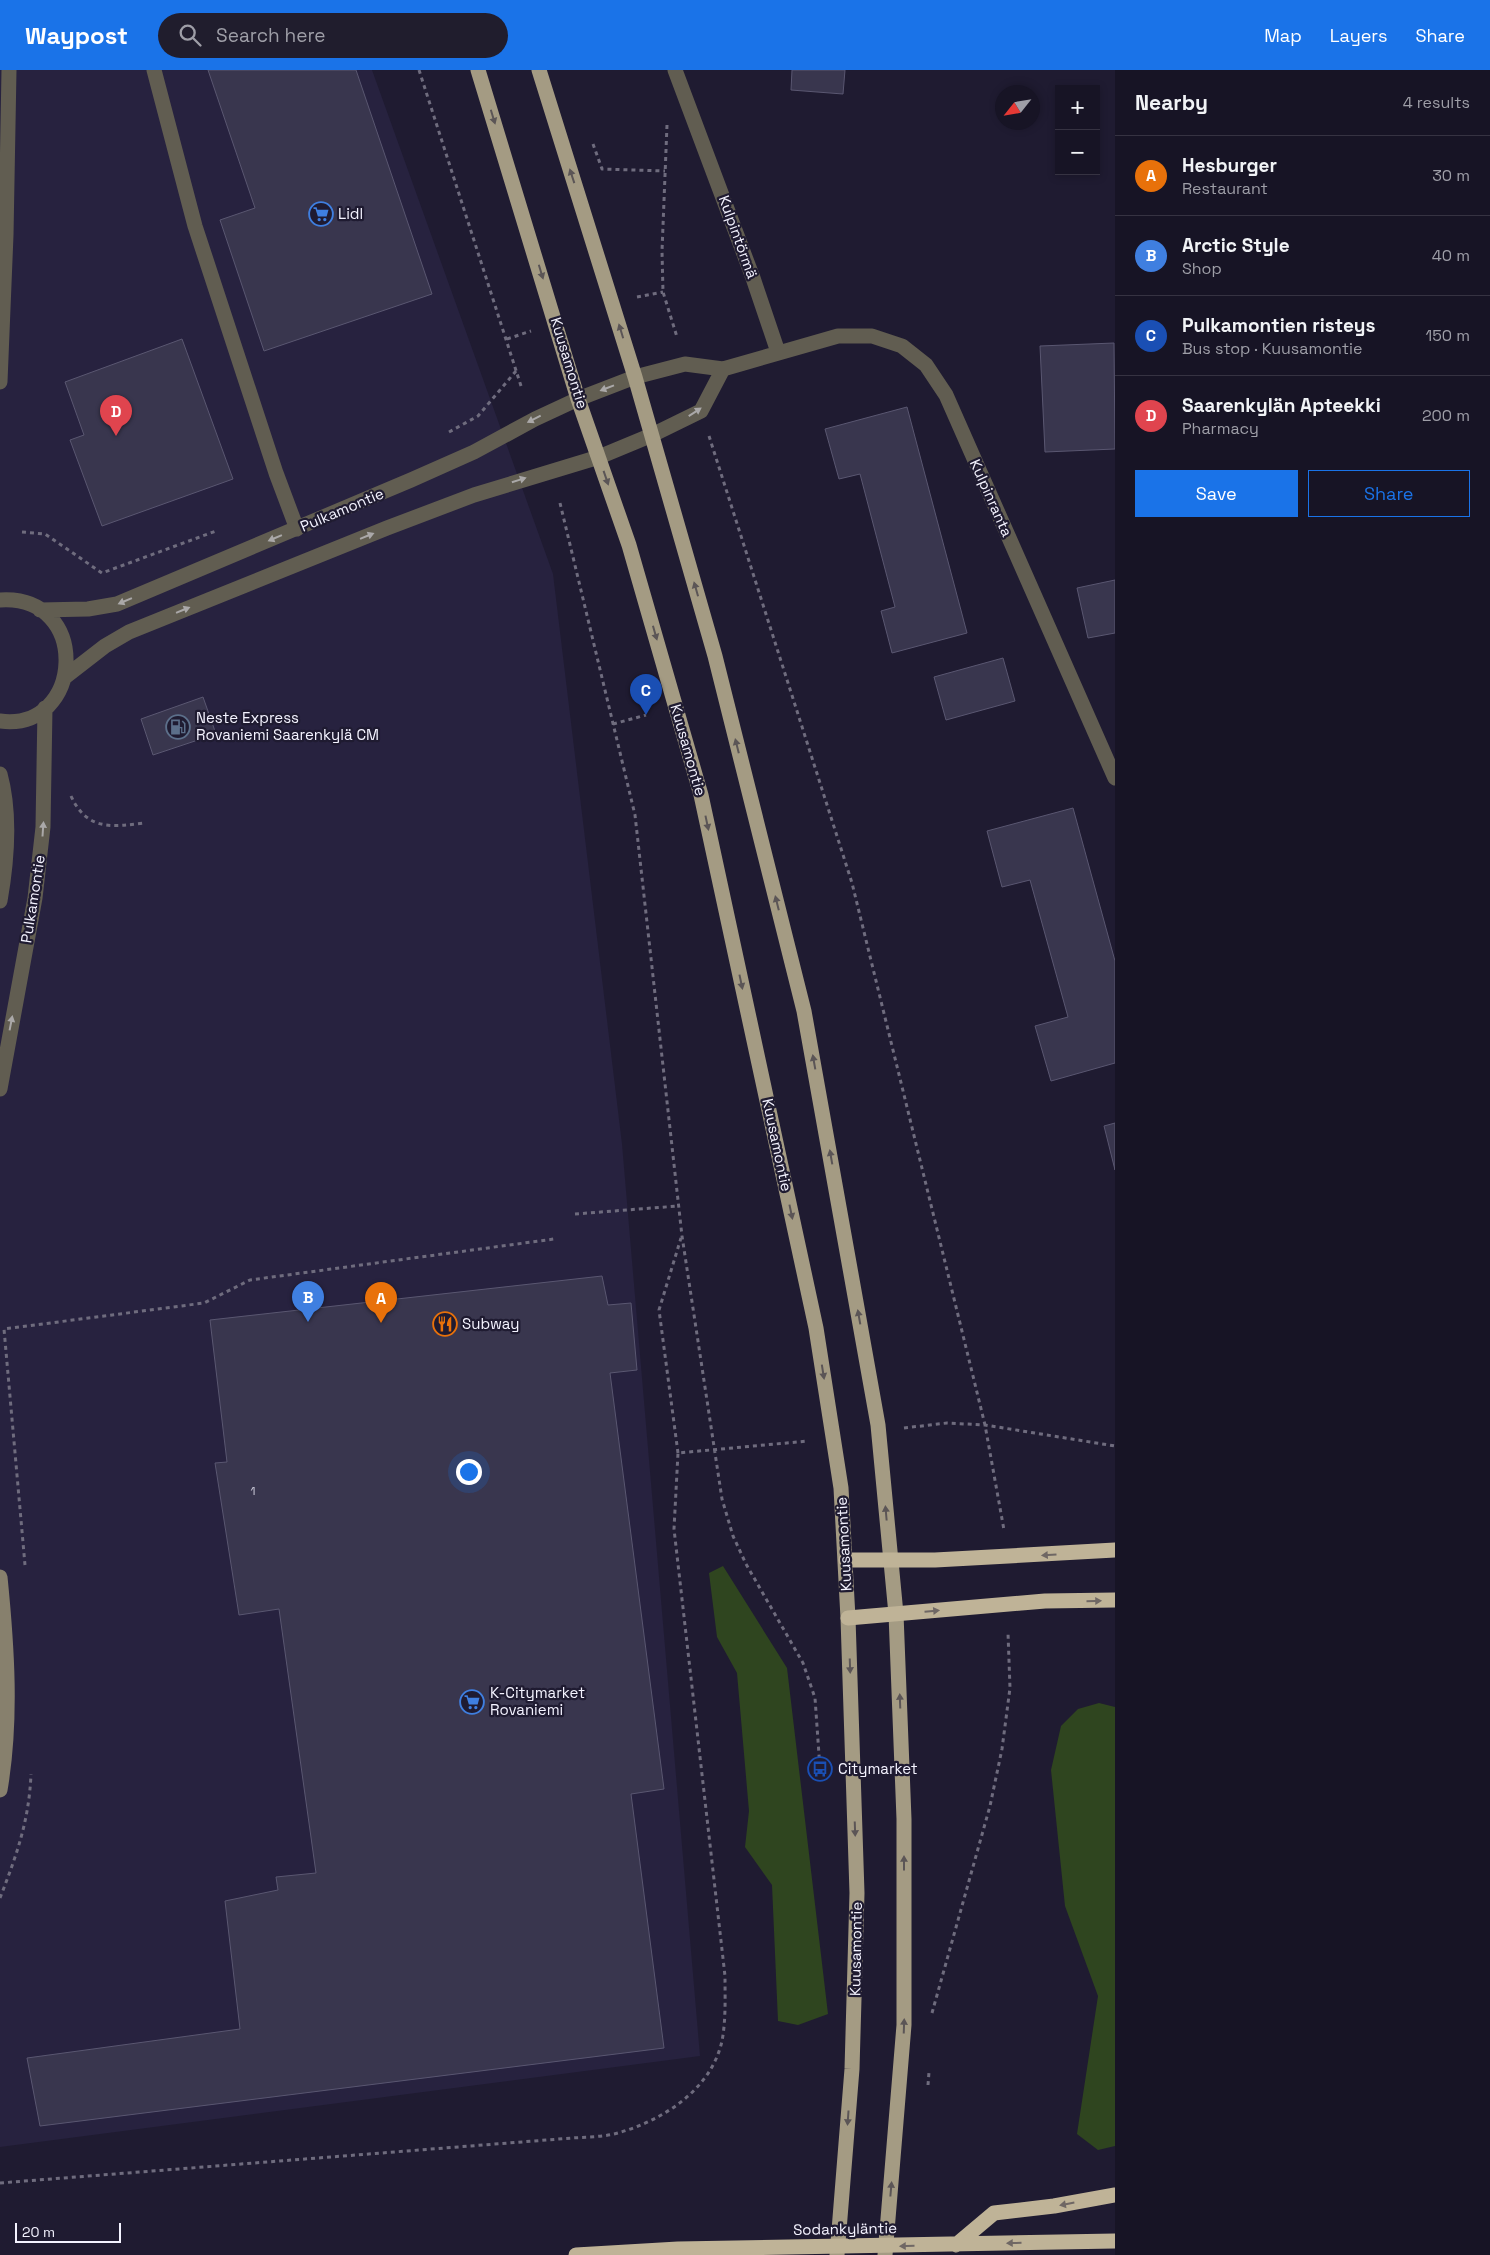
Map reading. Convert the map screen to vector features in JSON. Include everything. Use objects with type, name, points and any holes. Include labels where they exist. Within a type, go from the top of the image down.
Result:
[{"type":"highway","points":[[846,1560],[891,1561],[1028,1556],[1115,1550]]},
{"type":"highway","points":[[848,1618],[1045,1601],[1115,1600]]},
{"type":"highway","points":[[956,2245],[994,2213],[1054,2206],[1115,2195]]},
{"type":"highway","name":"Sodankyläntie","points":[[576,2255],[678,2250],[1115,2241]]},
{"type":"main road","name":"Kuusamontie","points":[[478,70],[578,399],[629,545],[701,795],[816,1328],[841,1488],[846,1560],[857,1893],[852,2069],[837,2255]]},
{"type":"main road","points":[[538,70],[635,377],[715,656],[804,1011],[878,1425],[896,1614],[904,1819],[904,2025],[885,2255]]},
{"type":"street","points":[[0,382],[6,235],[8,70]]},
{"type":"street","points":[[154,70],[195,226],[296,529]]},
{"type":"street","name":"Kulpintörmä","points":[[675,70],[754,278],[778,352]]},
{"type":"street","name":"Kulpinranta","points":[[778,352],[838,336],[872,336],[902,346],[926,365],[946,395],[1115,778]]},
{"type":"street","points":[[635,377],[685,364],[723,369],[778,352]]},
{"type":"street","points":[[65,677],[105,646],[129,632],[474,495],[598,457],[652,435],[701,411],[723,369]]},
{"type":"street","name":"Pulkamontie","points":[[40,610],[88,609],[117,604],[474,452],[535,419],[578,399],[635,377]]},
{"type":"street","points":[[0,600],[26,603],[40,610],[54,623],[64,640],[67,658],[65,677],[58,694],[45,708],[28,718],[8,722],[0,721]]},
{"type":"street","name":"Pulkamontie","points":[[0,1089],[35,898],[44,827],[45,708]]},
{"type":"street","points":[[0,774],[4,787],[6,824],[5,860],[0,901]]},
{"type":"street","points":[[0,1577],[7,1689],[4,1763],[0,1790]]},
{"type":"path","points":[[419,70],[522,389]]},
{"type":"path","points":[[667,116],[662,251],[663,292],[677,337]]},
{"type":"path","points":[[593,144],[602,169],[665,171]]},
{"type":"path","points":[[632,298],[663,292]]},
{"type":"path","points":[[507,339],[534,330]]},
{"type":"path","points":[[707,430],[852,883],[985,1425],[1005,1538]]},
{"type":"path","points":[[560,503],[635,815],[678,1206],[722,1499],[734,1536],[746,1564],[802,1663],[814,1698],[820,1769]]},
{"type":"path","points":[[613,724],[646,716]]},
{"type":"path","points":[[69,792],[72,799],[86,816],[100,825],[112,827],[144,823]]},
{"type":"path","points":[[575,1214],[678,1206]]},
{"type":"path","points":[[0,2183],[617,2133],[657,2118],[686,2099],[708,2073],[722,2042],[725,2014],[725,1976],[674,1529],[678,1453],[659,1310],[682,1236]]},
{"type":"path","points":[[4,1330],[204,1303],[250,1280],[554,1239]]},
{"type":"path","points":[[896,1429],[947,1423],[985,1425],[1115,1446]]},
{"type":"path","points":[[678,1453],[808,1441]]},
{"type":"path","points":[[931,2017],[978,1855],[1000,1758],[1010,1688],[1008,1633]]},
{"type":"path","points":[[929,2069],[929,2077]]},
{"type":"shaded area","points":[[0,70],[372,70],[553,574],[622,1144],[700,2056],[0,2147]]},
{"type":"green space","points":[[723,1566],[787,1668],[828,2014],[798,2025],[778,2021],[772,1885],[745,1847],[749,1811],[737,1673],[717,1637],[709,1573]]},
{"type":"green space","points":[[1099,1703],[1115,1707],[1115,2146],[1098,2150],[1077,2134],[1098,1996],[1065,1906],[1051,1770],[1061,1726],[1078,1709]]},
{"type":"building","name":"Lidl","points":[[208,70],[356,70],[432,294],[264,351],[220,220],[255,208]]},
{"type":"building","points":[[792,70],[845,70],[843,94],[791,90]]},
{"type":"building","points":[[182,339],[233,479],[102,526],[70,440],[84,435],[65,382]]},
{"type":"building","points":[[1114,343],[1115,449],[1045,452],[1040,346]]},
{"type":"building","points":[[907,407],[967,633],[892,653],[881,611],[895,607],[860,474],[839,479],[825,429]]},
{"type":"building","points":[[1115,580],[1115,633],[1088,638],[1077,588]]},
{"type":"building","points":[[1003,658],[1015,701],[946,720],[934,677]]},
{"type":"building","name":"Neste Express Rovaniemi Saarenkylä CM","points":[[203,697],[216,734],[153,755],[141,719]]},
{"type":"building","points":[[1073,808],[1115,961],[1115,1063],[1051,1081],[1035,1026],[1068,1017],[1030,880],[1002,887],[987,831]]},
{"type":"building","points":[[1115,1123],[1115,1170],[1104,1126]]},
{"type":"building","name":"K-Citymarket Rovaniemi","points":[[602,1276],[608,1305],[631,1303],[637,1370],[610,1373],[664,1789],[631,1794],[664,2048],[40,2126],[27,2058],[240,2029],[225,1901],[278,1890],[276,1877],[316,1873],[279,1609],[239,1615],[215,1463],[227,1462],[210,1320]]},
{"type":"place","name":"Lidl","points":[[321,214]]},
{"type":"place","name":"Saarenkylän Apteekki","points":[[116,436]]},
{"type":"place","name":"Pulkamontien risteys","points":[[646,715]]},
{"type":"place","name":"Neste Express Rovaniemi Saarenkylä CM","points":[[178,727]]},
{"type":"place","name":"Arctic Style","points":[[308,1322]]},
{"type":"place","name":"Hesburger","points":[[381,1323]]},
{"type":"place","name":"Subway","points":[[445,1324]]},
{"type":"place","name":"K-Citymarket Rovaniemi","points":[[472,1702]]},
{"type":"place","name":"Citymarket","points":[[820,1769]]}]
